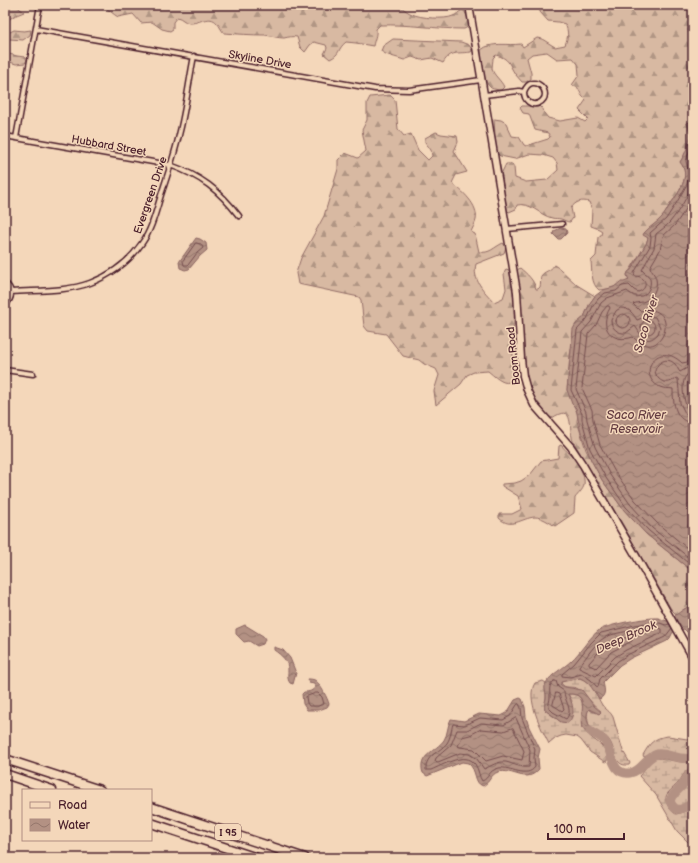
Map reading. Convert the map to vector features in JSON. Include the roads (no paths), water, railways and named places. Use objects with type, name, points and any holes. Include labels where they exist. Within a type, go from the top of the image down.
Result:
[{"type":"highway","points":[[5,759],[97,789]]},
{"type":"highway","points":[[5,774],[49,789]]},
{"type":"highway","name":"I 95","points":[[152,807],[305,858]]},
{"type":"highway","name":"I 95","points":[[152,823],[257,858]]},
{"type":"street","points":[[16,138],[40,5]]},
{"type":"street","name":"Boom Road","points":[[469,5],[517,292],[522,370],[529,394],[537,409],[571,447],[583,465],[693,658]]},
{"type":"street","name":"Skyline Drive","points":[[36,29],[391,90],[426,88],[481,80]]},
{"type":"street","name":"Evergreen Drive","points":[[11,292],[66,288],[82,285],[100,278],[121,266],[138,249],[152,223],[170,165],[180,130],[194,56]]},
{"type":"street","points":[[530,84],[537,84],[543,87],[545,94],[540,103],[533,104],[527,101],[524,92],[530,84]]},
{"type":"street","points":[[484,95],[514,91],[524,92]]},
{"type":"street","name":"Hubbard Street","points":[[5,136],[170,165],[203,179],[222,195],[239,216]]},
{"type":"street","points":[[507,229],[562,224]]},
{"type":"street","points":[[5,283],[9,286],[11,292],[10,300],[5,305]]},
{"type":"street","points":[[5,370],[33,374]]},
{"type":"water","name":"Saco River Reservoir","points":[[693,121],[693,375],[688,378],[687,387],[693,412],[693,572],[646,534],[623,509],[602,480],[591,460],[580,429],[576,408],[572,404],[567,390],[573,329],[584,317],[595,296],[603,290],[614,287],[620,282],[629,280],[627,275],[628,272],[631,270],[648,238],[643,235],[644,233],[664,215],[680,190],[685,173],[680,162],[689,140],[690,132],[687,123]]},
{"type":"water","points":[[561,228],[566,229],[567,233],[561,239],[558,239],[553,234],[554,231]]},
{"type":"water","points":[[196,238],[206,243],[207,250],[189,269],[185,270],[180,268],[179,262]]},
{"type":"water","points":[[693,605],[693,634],[689,634],[684,629],[673,632],[667,641],[631,658],[620,665],[603,682],[604,695],[600,699],[587,682],[580,678],[561,682],[561,685],[565,687],[582,690],[594,706],[601,712],[599,714],[589,709],[587,718],[590,726],[602,740],[589,734],[582,728],[582,701],[580,697],[568,694],[573,713],[571,720],[568,723],[561,722],[545,710],[545,687],[548,680],[568,664],[598,631],[617,624],[645,619],[658,618],[667,621]]},
{"type":"water","points":[[245,625],[263,636],[265,639],[263,644],[257,646],[249,641],[244,642],[236,634],[236,629]]},
{"type":"water","points":[[274,647],[283,650],[290,658],[296,673],[293,684],[288,680],[288,667],[286,661],[274,650]]},
{"type":"water","points":[[307,679],[312,679],[320,685],[329,704],[327,707],[319,710],[307,710],[303,704],[302,694],[312,690],[315,687],[314,684],[309,683]]},
{"type":"water","points":[[520,698],[522,699],[525,707],[529,727],[540,749],[538,758],[539,769],[534,774],[524,776],[504,771],[498,772],[493,775],[483,786],[476,780],[473,770],[468,763],[462,762],[427,776],[423,773],[422,767],[425,758],[444,740],[451,719],[464,721],[479,714],[501,716],[507,713],[515,700]]},
{"type":"waterway","name":"Deep Brook","points":[[590,731],[604,740],[616,767],[619,771],[624,773],[634,772],[657,754],[688,759],[693,758]]},
{"type":"waterway","name":"Deep Brook","points":[[693,769],[681,787],[672,796],[670,801],[677,809],[693,803]]},
{"type":"water label","name":"Saco River","points":[[646,324]]}]
